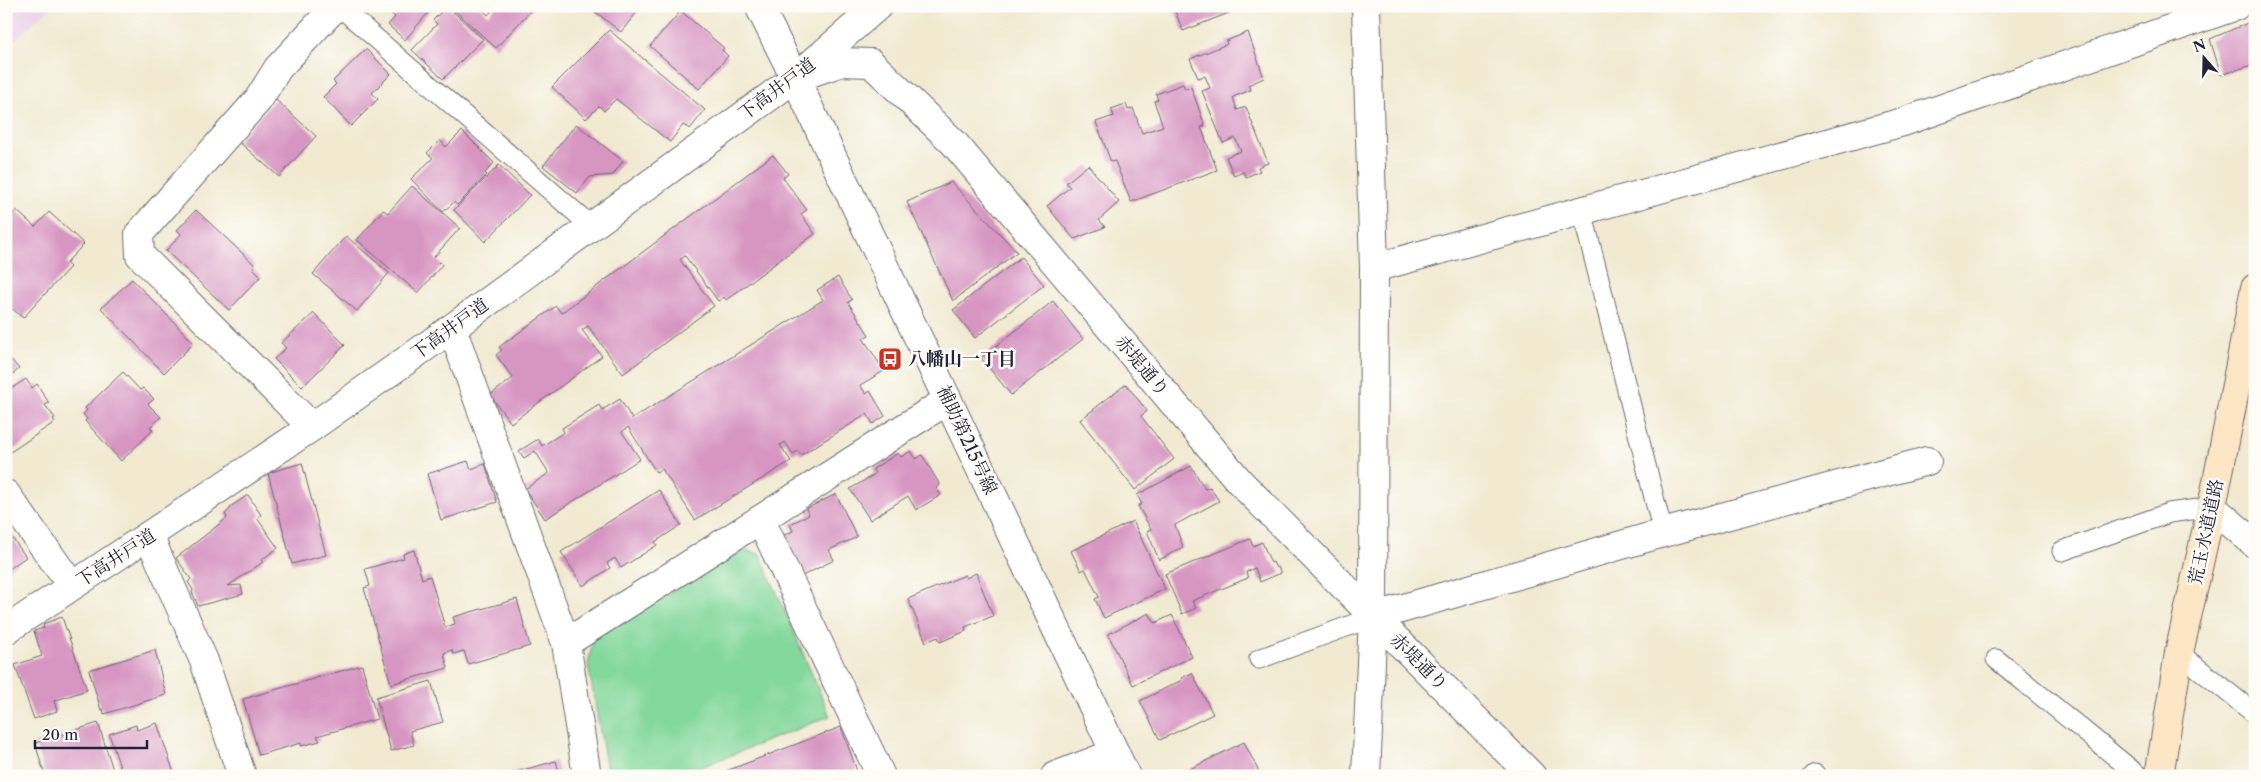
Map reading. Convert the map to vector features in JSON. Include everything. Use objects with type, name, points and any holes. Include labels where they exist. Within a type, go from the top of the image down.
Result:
[{"type":"main road","name":"荒玉水道道路","points":[[2159,776],[2179,653],[2212,507],[2255,288]]},
{"type":"street","points":[[312,427],[140,255],[139,234],[258,100],[278,68],[337,6]]},
{"type":"street","points":[[759,6],[795,78]]},
{"type":"street","name":"下高井戸道","points":[[6,630],[312,427],[452,328],[795,78],[878,6]]},
{"type":"street","points":[[1366,6],[1374,268],[1373,617],[1366,776]]},
{"type":"street","points":[[1374,268],[1915,118],[2236,6]]},
{"type":"street","name":"赤堤通り","points":[[795,78],[842,62],[871,63],[954,143],[1240,482],[1532,776]]},
{"type":"street","name":"補助第215号線","points":[[795,78],[1121,764]]},
{"type":"street","points":[[452,328],[566,642],[588,776]]},
{"type":"street","points":[[566,642],[948,400]]},
{"type":"street","points":[[1373,617],[1663,533],[1927,461]]},
{"type":"street","points":[[6,494],[72,586]]},
{"type":"street","points":[[2212,507],[2255,544]]},
{"type":"street","points":[[761,520],[881,776]]},
{"type":"street","points":[[149,536],[204,661],[242,776]]},
{"type":"street","points":[[1055,776],[1121,764]]},
{"type":"lane","points":[[337,6],[591,226]]},
{"type":"lane","points":[[1582,210],[1663,533]]},
{"type":"lane","points":[[2062,551],[2169,513],[2212,507]]},
{"type":"lane","points":[[1259,659],[1373,617]]},
{"type":"lane","points":[[2179,653],[2255,714]]},
{"type":"lane","points":[[1996,659],[2139,776]]},
{"type":"shaded area","points":[[6,6],[52,6],[6,48]]},
{"type":"green space","points":[[742,549],[760,554],[830,716],[679,776],[608,776],[588,664],[593,639]]},
{"type":"building","points":[[382,6],[434,6],[405,40],[388,25],[395,17]]},
{"type":"building","points":[[447,6],[483,39],[443,79],[412,50],[437,24],[433,20]]},
{"type":"building","points":[[456,6],[479,6],[488,15],[496,6],[535,6],[496,48],[453,9]]},
{"type":"building","points":[[588,6],[642,6],[621,32]]},
{"type":"building","points":[[1173,6],[1238,6],[1239,9],[1183,31]]},
{"type":"building","points":[[681,11],[724,48],[722,50],[728,56],[699,89],[650,46]]},
{"type":"building","points":[[2250,22],[2251,27],[2255,26],[2255,64],[2221,75],[2210,39]]},
{"type":"building","points":[[609,30],[705,110],[690,129],[683,125],[670,142],[616,99],[604,111],[599,106],[586,119],[552,87]]},
{"type":"building","points":[[1248,32],[1264,78],[1248,85],[1251,90],[1233,97],[1237,110],[1246,107],[1268,163],[1258,167],[1260,171],[1246,177],[1243,172],[1234,176],[1226,157],[1241,151],[1235,138],[1223,143],[1202,91],[1210,88],[1205,76],[1198,78],[1190,59],[1227,44],[1226,41]]},
{"type":"building","points":[[366,49],[391,74],[372,93],[378,99],[351,126],[323,97],[336,84],[333,81]]},
{"type":"building","points":[[1183,84],[1185,89],[1191,87],[1205,126],[1201,127],[1217,170],[1131,202],[1115,161],[1111,162],[1096,122],[1114,116],[1111,109],[1126,104],[1128,110],[1133,108],[1142,133],[1163,126],[1154,101],[1158,100],[1156,94]]},
{"type":"building","points":[[275,99],[316,136],[279,177],[238,141]]},
{"type":"building","points":[[576,124],[623,161],[613,175],[590,177],[577,193],[543,166]]},
{"type":"building","points":[[462,131],[494,163],[485,173],[487,175],[457,205],[454,202],[443,212],[411,179],[433,158],[427,153],[440,140],[446,147]]},
{"type":"building","points":[[773,155],[788,174],[783,178],[807,210],[801,214],[815,234],[726,300],[724,297],[718,301],[685,256],[680,260],[714,306],[623,374],[588,326],[582,330],[602,356],[511,423],[490,395],[513,378],[496,355],[502,350],[499,347],[556,306],[561,313]]},
{"type":"building","points":[[499,165],[530,195],[485,242],[454,210]]},
{"type":"building","points":[[1088,165],[1119,202],[1099,220],[1105,227],[1074,239],[1047,206],[1070,187],[1066,183]]},
{"type":"building","points":[[951,182],[1017,252],[953,301],[907,202]]},
{"type":"building","points":[[412,186],[460,228],[434,257],[442,265],[418,293],[357,240],[383,210],[388,213]]},
{"type":"building","points":[[16,210],[35,227],[49,212],[84,244],[66,263],[70,267],[23,318],[6,303],[6,221]]},
{"type":"building","points":[[196,210],[255,265],[253,268],[261,276],[229,310],[166,251],[181,234],[177,230]]},
{"type":"building","points":[[346,236],[389,273],[357,311],[313,274]]},
{"type":"building","points":[[1021,257],[1044,285],[975,338],[953,310]]},
{"type":"building","points":[[838,277],[852,300],[848,302],[869,335],[863,338],[884,371],[860,385],[866,394],[870,391],[885,416],[873,424],[867,414],[801,455],[798,451],[793,454],[785,442],[780,445],[791,461],[695,520],[662,469],[656,472],[628,427],[622,432],[640,459],[545,519],[525,489],[549,473],[535,451],[524,458],[519,451],[538,439],[542,446],[564,432],[562,428],[599,405],[602,410],[620,399],[632,419],[823,300],[817,290]]},
{"type":"building","points":[[132,279],[194,343],[164,373],[101,308]]},
{"type":"building","points":[[1053,301],[1083,339],[1011,395],[981,358]]},
{"type":"building","points":[[314,313],[345,345],[302,387],[274,359],[286,348],[281,343]]},
{"type":"building","points":[[6,353],[19,369],[6,380]]},
{"type":"building","points":[[123,372],[140,390],[143,388],[154,399],[148,404],[161,417],[150,427],[153,430],[121,461],[85,421],[87,419],[83,414],[87,410],[85,408]]},
{"type":"building","points":[[26,379],[32,388],[37,384],[49,403],[45,405],[55,418],[53,419],[55,422],[6,455],[6,392]]},
{"type":"building","points":[[1126,384],[1147,411],[1141,416],[1174,459],[1135,490],[1080,420]]},
{"type":"building","points":[[911,451],[916,459],[922,455],[940,485],[936,488],[941,495],[916,510],[908,496],[870,520],[850,489],[875,474],[873,469],[898,453],[901,457]]},
{"type":"building","points":[[468,461],[471,469],[485,464],[497,502],[441,520],[427,474]]},
{"type":"building","points":[[302,463],[326,555],[292,564],[268,473]]},
{"type":"building","points":[[1191,466],[1205,489],[1210,487],[1219,501],[1175,525],[1183,547],[1159,560],[1147,531],[1151,529],[1138,506],[1142,504],[1137,495]]},
{"type":"building","points":[[659,490],[681,525],[655,542],[657,545],[621,568],[615,558],[607,563],[610,568],[583,586],[561,552]]},
{"type":"building","points":[[836,494],[857,537],[829,550],[834,560],[800,577],[780,537],[793,531],[790,524],[809,515],[806,509]]},
{"type":"building","points":[[248,495],[261,515],[257,518],[278,548],[261,560],[263,562],[228,586],[241,585],[243,594],[198,606],[192,592],[193,590],[188,582],[191,579],[176,558],[227,518],[225,514],[230,507]]},
{"type":"building","points":[[1133,521],[1165,589],[1104,618],[1095,599],[1099,597],[1085,569],[1081,571],[1071,551]]},
{"type":"building","points":[[6,529],[26,557],[6,571]]},
{"type":"building","points":[[1250,539],[1253,546],[1262,542],[1271,563],[1273,562],[1276,568],[1278,567],[1281,573],[1260,582],[1255,568],[1246,572],[1248,578],[1192,601],[1196,608],[1182,614],[1165,574]]},
{"type":"building","points":[[414,550],[422,579],[430,576],[445,627],[455,624],[453,617],[517,599],[530,646],[468,664],[464,651],[453,654],[452,650],[444,653],[448,668],[391,684],[364,588],[370,586],[365,569],[404,558],[403,554]]},
{"type":"building","points":[[976,573],[993,616],[965,627],[966,631],[940,642],[938,637],[926,642],[908,599],[965,575],[966,578]]},
{"type":"building","points":[[1149,613],[1155,623],[1172,615],[1192,657],[1133,685],[1108,634]]},
{"type":"building","points":[[62,617],[87,690],[54,701],[57,711],[34,719],[15,665],[42,656],[34,631],[44,628],[43,624]]},
{"type":"building","points":[[155,650],[166,695],[104,714],[103,709],[101,710],[89,670]]},
{"type":"building","points":[[362,665],[377,719],[317,736],[320,741],[301,746],[301,743],[259,755],[243,699]]},
{"type":"building","points":[[1192,673],[1213,714],[1160,740],[1140,701]]},
{"type":"building","points":[[431,681],[443,722],[410,731],[414,745],[391,751],[376,697]]},
{"type":"building","points":[[98,723],[115,776],[45,776],[35,743]]},
{"type":"building","points":[[157,723],[175,776],[123,776],[109,734],[136,725],[137,730]]},
{"type":"building","points":[[841,727],[859,776],[713,776]]},
{"type":"building","points":[[1244,742],[1261,776],[1176,776]]},
{"type":"building","points":[[556,761],[560,776],[504,776],[504,775]]},
{"type":"place","name":"八幡山一丁目","points":[[890,359]]}]
